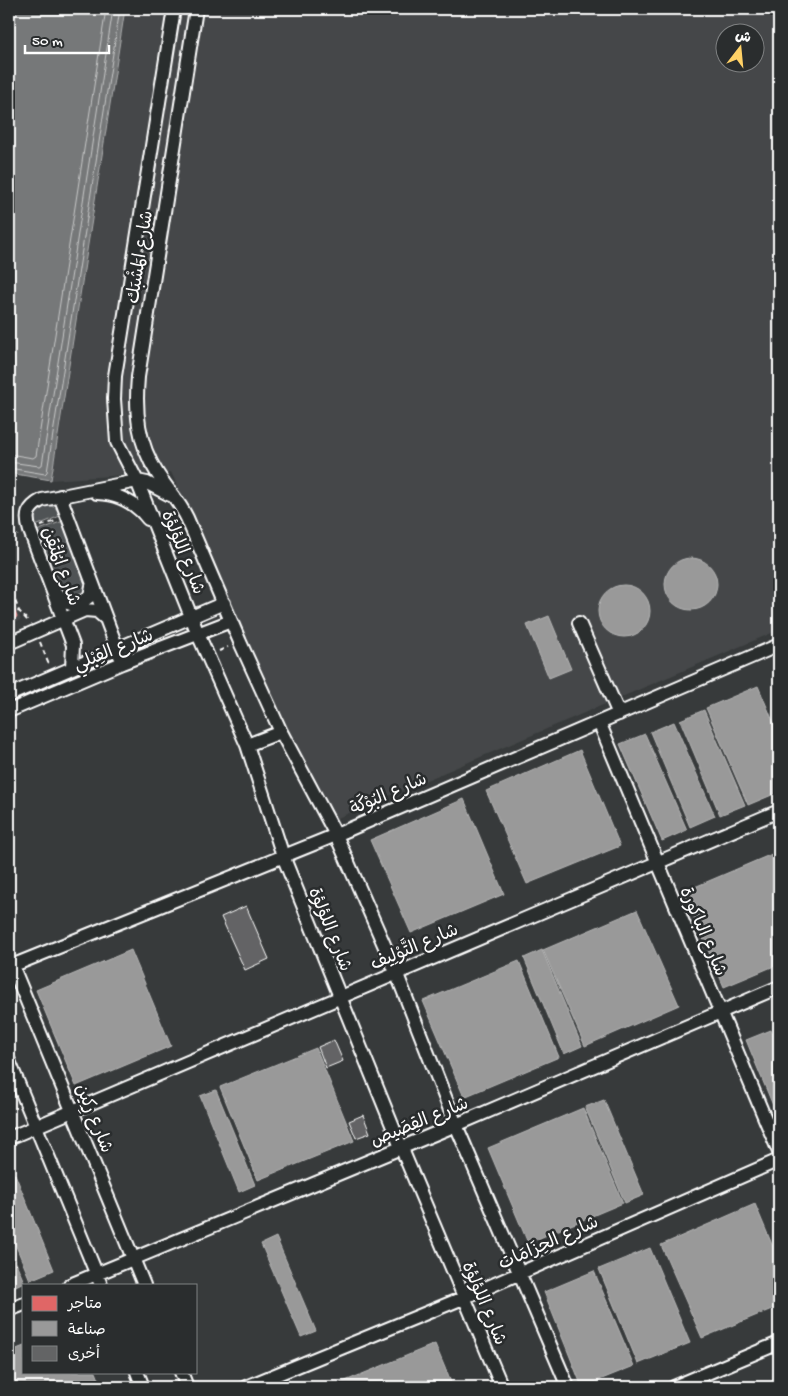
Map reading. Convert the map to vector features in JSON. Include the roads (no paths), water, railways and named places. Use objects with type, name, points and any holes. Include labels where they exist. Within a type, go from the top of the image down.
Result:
[{"type":"street","name":"شارع المَشْبَك","points":[[137,481],[117,442],[114,421],[115,376],[174,9]]},
{"type":"street","name":"شارع المَشْبَك","points":[[179,501],[158,475],[146,455],[138,421],[138,377],[196,9]]},
{"type":"street","points":[[114,421],[138,421]]},
{"type":"street","points":[[137,481],[158,487],[179,501]]},
{"type":"street","name":"شارع المُتْقِن","points":[[72,668],[73,646],[30,531],[27,514],[37,503],[60,496],[137,481]]},
{"type":"street","name":"شارع اللؤلؤة","points":[[137,481],[198,634],[247,745],[283,856],[401,1147],[502,1387]]},
{"type":"street","points":[[82,493],[116,495],[142,511],[155,528]]},
{"type":"street","name":"شارع المُتْقِن","points":[[60,496],[122,663]]},
{"type":"street","name":"شارع اللؤلؤة","points":[[179,501],[281,732],[336,835],[396,972],[456,1125],[568,1387]]},
{"type":"street","points":[[48,580],[61,599],[73,605],[82,604],[88,599],[92,586]]},
{"type":"street","name":"شارع القِبْلي","points":[[9,695],[224,603]]},
{"type":"street","points":[[9,643],[91,610],[105,618]]},
{"type":"street","name":"شارع القِبْلي","points":[[9,711],[122,663],[231,621]]},
{"type":"street","points":[[579,623],[620,714]]},
{"type":"street","name":"شارع البُوْكَة","points":[[11,966],[336,835],[779,646]]},
{"type":"street","name":"شارع الباكورة","points":[[599,722],[779,1152]]},
{"type":"street","points":[[247,745],[281,732]]},
{"type":"street","name":"شارع التَّوْلِيف","points":[[9,1138],[396,972],[779,811]]},
{"type":"street","name":"شارع رِكِين","points":[[11,966],[144,1284]]},
{"type":"street","name":"شارع القِصَيص","points":[[75,1284],[99,1279],[134,1258],[456,1125],[779,987]]},
{"type":"street","points":[[9,1061],[99,1279]]},
{"type":"street","name":"شارع الحِزَامَات","points":[[246,1387],[464,1298],[779,1160]]},
{"type":"street","points":[[9,1310],[22,1305]]},
{"type":"street","points":[[674,1387],[779,1343]]},
{"type":"street","points":[[138,1374],[143,1387]]},
{"type":"street","points":[[182,1374],[187,1387]]},
{"type":"water","points":[[9,9],[125,9],[51,480],[9,473]]}]
